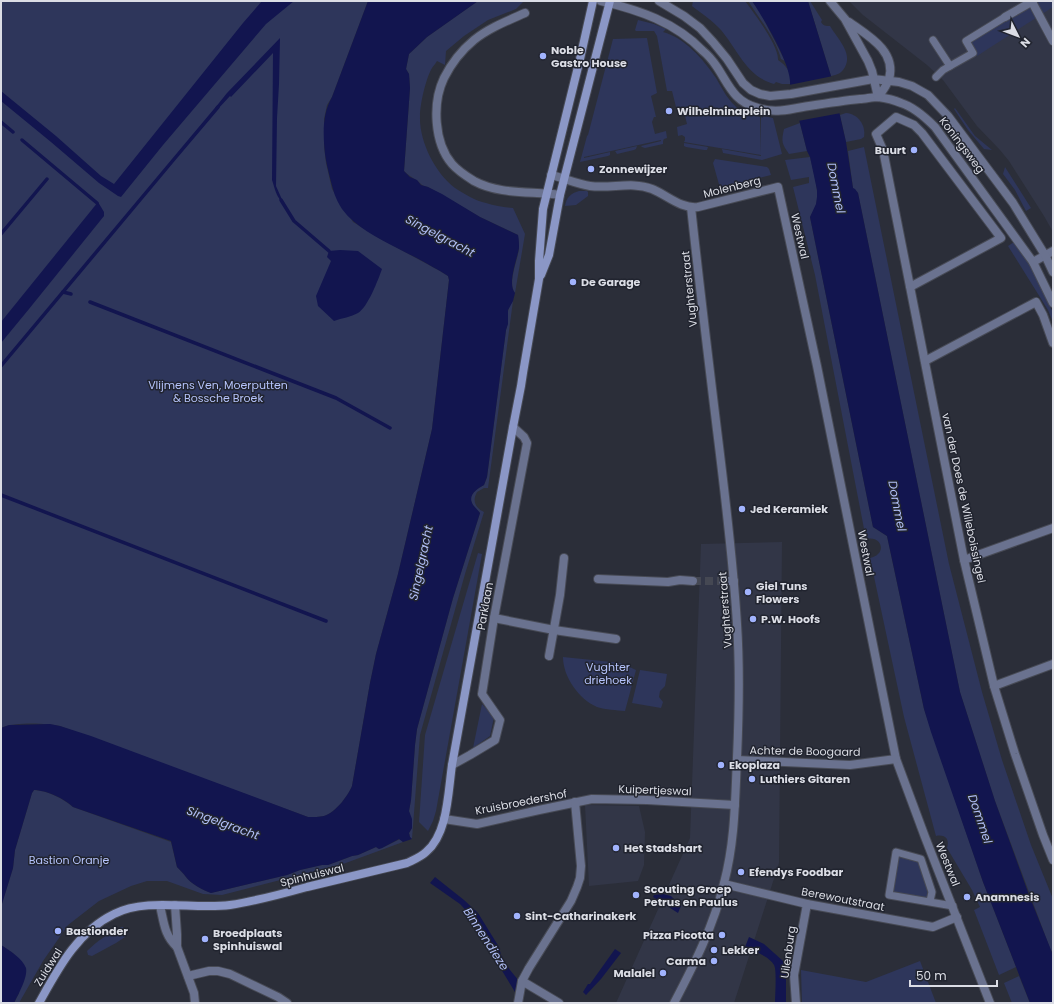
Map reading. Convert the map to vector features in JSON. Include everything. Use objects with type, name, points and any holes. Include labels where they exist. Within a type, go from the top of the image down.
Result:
[{"type":"main road","points":[[539,279],[543,209],[546,193],[593,1]]},
{"type":"main road","points":[[539,279],[549,256],[564,178],[610,2]]},
{"type":"main road","name":"Parklaan","points":[[444,819],[452,765],[539,279]]},
{"type":"main road","name":"Spinhuiswal","points":[[160,906],[175,905],[214,907],[250,901],[407,863],[425,854],[432,847],[438,838],[444,819]]},
{"type":"main road","name":"Zuidwal","points":[[39,1003],[62,963],[79,940],[97,925],[114,914],[132,907],[160,906]]},
{"type":"street","points":[[601,1],[610,2]]},
{"type":"street","name":"Koningsweg","points":[[659,1],[684,16],[700,28],[727,59],[743,83],[751,90],[760,94],[770,96],[791,94],[873,79],[889,80],[912,86],[923,91],[944,111],[1012,203],[1045,255],[1053,272]]},
{"type":"street","points":[[830,1],[845,19],[868,61],[878,97]]},
{"type":"street","points":[[936,77],[943,70],[973,53],[966,41],[1033,1],[1053,41]]},
{"type":"street","name":"Koningsweg","points":[[610,2],[660,20],[686,35],[703,51],[716,67],[733,93],[752,107],[778,111],[839,101],[878,97],[902,103],[921,114],[936,127],[1033,262],[1053,303]]},
{"type":"street","points":[[525,13],[491,28],[474,40],[452,64],[443,79],[438,96],[436,112],[437,128],[444,152],[452,164],[462,174],[487,187],[510,191],[560,195]]},
{"type":"street","points":[[845,19],[882,48],[890,61],[889,80],[878,97]]},
{"type":"street","points":[[933,40],[950,66]]},
{"type":"street","name":"van der Does de Willeboissingel","points":[[910,287],[1001,238],[922,133],[914,125],[896,117],[876,134],[883,150],[910,287],[925,361],[964,560],[994,686],[1014,754],[1053,860]]},
{"type":"street","points":[[551,175],[590,186],[633,185],[646,187],[683,205],[691,207]]},
{"type":"street","name":"Molenberg","points":[[691,207],[698,207],[778,187]]},
{"type":"street","name":"Westwal","points":[[778,187],[842,486],[896,759],[990,1003]]},
{"type":"street","name":"Vughterstraat","points":[[674,1003],[691,970],[712,921],[724,884],[733,837],[739,708],[734,581],[691,207]]},
{"type":"street","points":[[1033,262],[1053,251]]},
{"type":"street","points":[[925,361],[1036,302],[1053,342]]},
{"type":"street","name":"Parklaan","points":[[452,765],[496,740],[500,720],[482,694],[494,618],[526,443],[524,437],[513,427]]},
{"type":"street","points":[[964,560],[1053,528]]},
{"type":"street","points":[[549,656],[560,595],[564,558]]},
{"type":"street","points":[[598,579],[668,582],[680,580],[693,581]]},
{"type":"street","points":[[723,581],[734,581]]},
{"type":"street","points":[[494,618],[554,630],[616,639]]},
{"type":"street","points":[[994,686],[1053,664]]},
{"type":"street","name":"Achter de Boogaard","points":[[737,760],[850,765],[896,759]]},
{"type":"street","name":"Kuipertjeswal","points":[[575,802],[592,799],[618,799],[735,805]]},
{"type":"street","name":"Kruisbroedershof","points":[[444,819],[477,824],[575,802],[581,866],[579,883],[571,901],[522,981],[518,1003]]},
{"type":"street","points":[[930,901],[932,892],[921,859],[896,852],[889,894],[953,906]]},
{"type":"street","name":"Berewoutstraat","points":[[724,884],[807,904],[932,927],[957,917]]},
{"type":"street","name":"Uilenburg","points":[[796,1003],[794,975],[807,904]]},
{"type":"street","points":[[175,905],[177,947],[194,993],[195,1003]]},
{"type":"street","points":[[160,906],[170,941],[177,947]]},
{"type":"street","points":[[188,976],[209,971],[218,971],[230,974],[278,997],[287,1003]]},
{"type":"street","points":[[522,981],[559,1003]]},
{"type":"shaded area","points":[[849,1],[1053,1],[1053,232],[1009,161],[977,126],[943,80],[927,65],[863,15]]},
{"type":"shaded area","points":[[782,542],[779,863],[734,1003],[616,1003],[690,838],[701,544]]},
{"type":"shaded area","name":"Het Stadshart","points":[[585,805],[639,806],[645,832],[644,865],[638,881],[589,886]]},
{"type":"green space","name":"Vlijmens Ven, Moerputten & Bossche Broek","points":[[1,1],[368,1],[332,97],[327,105],[324,119],[324,146],[332,189],[353,222],[440,271],[448,276],[449,280],[432,429],[398,574],[376,654],[352,786],[341,804],[324,816],[308,817],[60,726],[30,724],[1,728]]},
{"type":"green space","points":[[478,1],[524,1],[516,9],[488,20],[464,36],[446,51],[445,65],[437,61],[430,72],[424,91],[420,111],[420,126],[425,146],[430,156],[441,174],[448,182],[455,188],[478,201],[496,206],[513,208],[525,234],[515,293],[512,278],[519,248],[518,235],[480,217],[422,185],[404,171],[410,88],[409,74],[406,69],[409,54],[427,37]]},
{"type":"green space","points":[[693,1],[745,1],[760,21],[770,38],[775,47],[778,60],[788,70],[790,84],[776,82],[774,84],[757,75],[743,62],[721,30],[711,20],[692,6]]},
{"type":"green space","points":[[748,1],[752,1],[760,12],[785,61],[781,59],[779,51],[771,36]]},
{"type":"green space","points":[[808,1],[810,1],[822,20],[821,22],[825,26],[830,26],[846,51],[847,62],[844,69],[837,74],[831,76]]},
{"type":"green space","points":[[1031,1],[1053,1],[1053,7],[977,56],[967,42]]},
{"type":"green space","points":[[638,20],[666,29],[663,32],[686,44],[705,64],[736,107],[740,110],[760,117],[761,155],[684,142],[685,137],[682,135],[678,136],[677,127],[687,124],[684,112],[680,110],[677,111],[672,91],[667,91],[657,36],[654,31],[636,31]]},
{"type":"green space","points":[[647,38],[657,93],[651,96],[656,117],[654,117],[652,122],[655,134],[666,131],[667,138],[664,139],[663,144],[645,148],[641,146],[661,140],[584,157],[610,152],[610,155],[608,156],[580,162],[613,39]]},
{"type":"green space","points":[[955,108],[975,136],[992,150],[984,149],[968,130],[954,109]]},
{"type":"green space","points":[[846,113],[854,115],[862,124],[864,128],[864,137],[861,139],[846,142],[840,115]]},
{"type":"green space","points":[[763,116],[773,118],[782,154],[762,160],[723,153],[722,149],[761,156],[761,117],[763,118]]},
{"type":"green space","points":[[800,123],[807,151],[789,154],[783,143],[784,129]]},
{"type":"green space","points":[[684,143],[708,147],[707,150],[704,150],[686,147],[684,146]]},
{"type":"green space","points":[[637,146],[634,150],[617,154],[615,151]]},
{"type":"green space","points":[[864,147],[949,564],[982,692],[1002,760],[1031,845],[1053,899],[1053,950],[1051,951],[995,801],[960,692],[858,193],[853,188],[848,151]]},
{"type":"green space","points":[[810,157],[816,181],[817,200],[816,206],[810,217],[873,527],[887,536],[924,709],[983,882],[1016,967],[999,975],[974,910],[980,907],[972,890],[947,848],[948,842],[946,838],[936,836],[904,717],[870,558],[879,553],[881,546],[876,540],[866,539],[815,275],[793,187],[809,183],[809,177],[791,180],[785,160]]},
{"type":"green space","points":[[715,159],[767,167],[771,175],[720,188],[713,163]]},
{"type":"green space","points":[[1005,167],[1031,208],[1026,211],[1015,190],[1003,174]]},
{"type":"green space","points":[[579,191],[587,191],[588,196],[576,205],[565,206],[569,196]]},
{"type":"green space","points":[[1014,242],[1040,283],[1053,313],[1053,322],[1048,310],[1008,246]]},
{"type":"green space","points":[[513,301],[488,488],[484,488],[475,495],[475,504],[484,512],[420,735],[412,839],[409,833],[412,828],[409,811],[417,729],[453,598],[480,513],[473,505],[471,498],[473,493],[478,488],[484,485],[487,477],[508,312]]},
{"type":"green space","points":[[478,553],[482,554],[436,811],[428,831],[419,822],[425,735]]},
{"type":"green space","name":"Vughter driehoek","points":[[563,657],[621,663],[636,670],[625,711],[597,707],[584,699],[569,680]]},
{"type":"green space","points":[[640,670],[667,674],[665,686],[660,691],[659,697],[663,702],[661,708],[632,703]]},
{"type":"green space","points":[[482,704],[494,717],[490,736],[473,748]]},
{"type":"green space","name":"Bastion Oranje","points":[[34,790],[49,793],[60,798],[73,807],[171,842],[177,867],[188,880],[211,893],[287,875],[300,870],[328,865],[376,847],[379,849],[382,848],[400,839],[403,842],[343,864],[222,895],[203,894],[167,881],[147,881],[131,886],[99,901],[68,925],[43,961],[19,1003],[14,1003],[19,993],[14,954],[1,945],[1,907],[13,868],[15,850]]},
{"type":"green space","points":[[898,855],[919,861],[929,892],[928,898],[892,892]]},
{"type":"green space","points":[[123,927],[126,933],[125,937],[92,956],[88,955],[87,951],[95,944]]},
{"type":"green space","points":[[920,961],[936,1003],[802,1003],[801,970],[866,982]]},
{"type":"green space","points":[[1019,976],[1030,1003],[1012,1003],[1004,983]]},
{"type":"water","points":[[262,1],[294,1],[266,24],[163,145],[121,197],[99,183],[1,101],[1,91],[56,136],[101,176],[114,184]]},
{"type":"water","name":"Singelgracht","points":[[368,1],[478,1],[427,37],[409,54],[406,69],[409,74],[410,88],[404,171],[410,177],[417,180],[421,185],[442,194],[480,217],[518,235],[519,242],[512,278],[515,293],[508,310],[508,324],[487,477],[484,485],[478,488],[471,498],[473,505],[480,513],[453,598],[417,729],[409,811],[412,819],[412,828],[409,833],[412,839],[403,842],[399,839],[382,848],[379,849],[376,847],[328,865],[300,870],[287,875],[211,893],[188,880],[177,867],[171,841],[73,807],[50,793],[34,790],[15,850],[13,868],[1,907],[1,728],[9,725],[50,724],[60,726],[91,736],[308,817],[324,816],[337,808],[352,786],[376,654],[398,574],[432,429],[449,280],[448,276],[440,271],[360,227],[342,209],[332,186],[325,154],[324,132],[326,110]]},
{"type":"water","name":"Dommel","points":[[752,1],[808,1],[831,76],[846,142],[853,188],[858,193],[960,692],[995,801],[1029,895],[1053,955],[1053,1003],[1030,1003],[983,882],[924,709],[887,536],[873,527],[810,217],[816,204],[817,190],[810,157],[807,151],[789,76],[782,54]]},
{"type":"water","points":[[280,38],[276,186],[284,204],[277,196],[272,180],[273,53],[231,97],[230,96],[217,110],[215,108],[227,93]]},
{"type":"water","points":[[98,202],[104,212],[104,216],[1,343],[1,322]]},
{"type":"water","points":[[329,251],[358,251],[382,269],[372,293],[362,310],[358,313],[334,321],[318,306],[316,296],[331,261],[327,257]]},
{"type":"water","name":"Binnendieze","points":[[435,877],[478,913],[499,947],[501,955],[510,970],[519,981],[515,992],[490,951],[473,918],[460,904],[430,883]]},
{"type":"water","points":[[663,894],[671,896],[681,906],[678,913],[653,897],[654,895]]},
{"type":"water","points":[[749,937],[764,944],[783,961],[786,970],[786,1003],[775,1003],[776,977],[774,965],[757,952],[745,947]]},
{"type":"water","points":[[1,945],[19,958],[26,968],[24,981],[14,1003],[1,1003]]},
{"type":"water","points":[[615,949],[621,953],[601,979],[586,995],[583,992],[588,984],[590,984]]},
{"type":"pier","points":[[833,76],[841,113],[798,121],[789,85]]},
{"type":"waterway","points":[[1,366],[218,107]]},
{"type":"waterway","points":[[1,122],[13,132]]},
{"type":"waterway","points":[[22,140],[97,203]]},
{"type":"waterway","points":[[1,234],[47,179]]},
{"type":"waterway","points":[[281,200],[294,221],[329,251]]},
{"type":"waterway","points":[[63,292],[71,294]]},
{"type":"waterway","points":[[90,302],[336,398],[390,428]]},
{"type":"waterway","points":[[1,495],[326,621]]},
{"type":"tunnel","points":[[693,581],[723,581]]},
{"type":"place","name":"Noble Gastro House","points":[[543,56]]},
{"type":"place","name":"Wilhelminaplein","points":[[669,111]]},
{"type":"place","name":"Buurt","points":[[914,150]]},
{"type":"place","name":"Zonnewijzer","points":[[591,169]]},
{"type":"place","name":"De Garage","points":[[573,282]]},
{"type":"place","name":"Jed Keramiek","points":[[742,509]]},
{"type":"place","name":"Giel Tuns Flowers","points":[[748,592]]},
{"type":"place","name":"P.W. Hoofs","points":[[753,619]]},
{"type":"place","name":"Ekoplaza","points":[[721,765]]},
{"type":"place","name":"Luthiers Gitaren","points":[[752,779]]},
{"type":"place","name":"Het Stadshart","points":[[616,848]]},
{"type":"place","name":"Efendys Foodbar","points":[[741,872]]},
{"type":"place","name":"Scouting Groep Petrus en Paulus","points":[[636,895]]},
{"type":"place","name":"Anamnesis","points":[[967,897]]},
{"type":"place","name":"Sint-Catharinakerk","points":[[517,916]]},
{"type":"place","name":"Bastionder","points":[[58,931]]},
{"type":"place","name":"Pizza Picotta","points":[[722,935]]},
{"type":"place","name":"Broedplaats Spinhuiswal","points":[[205,939]]},
{"type":"place","name":"Lekker","points":[[714,950]]},
{"type":"place","name":"Carma","points":[[714,961]]},
{"type":"place","name":"Malalel","points":[[663,973]]}]
